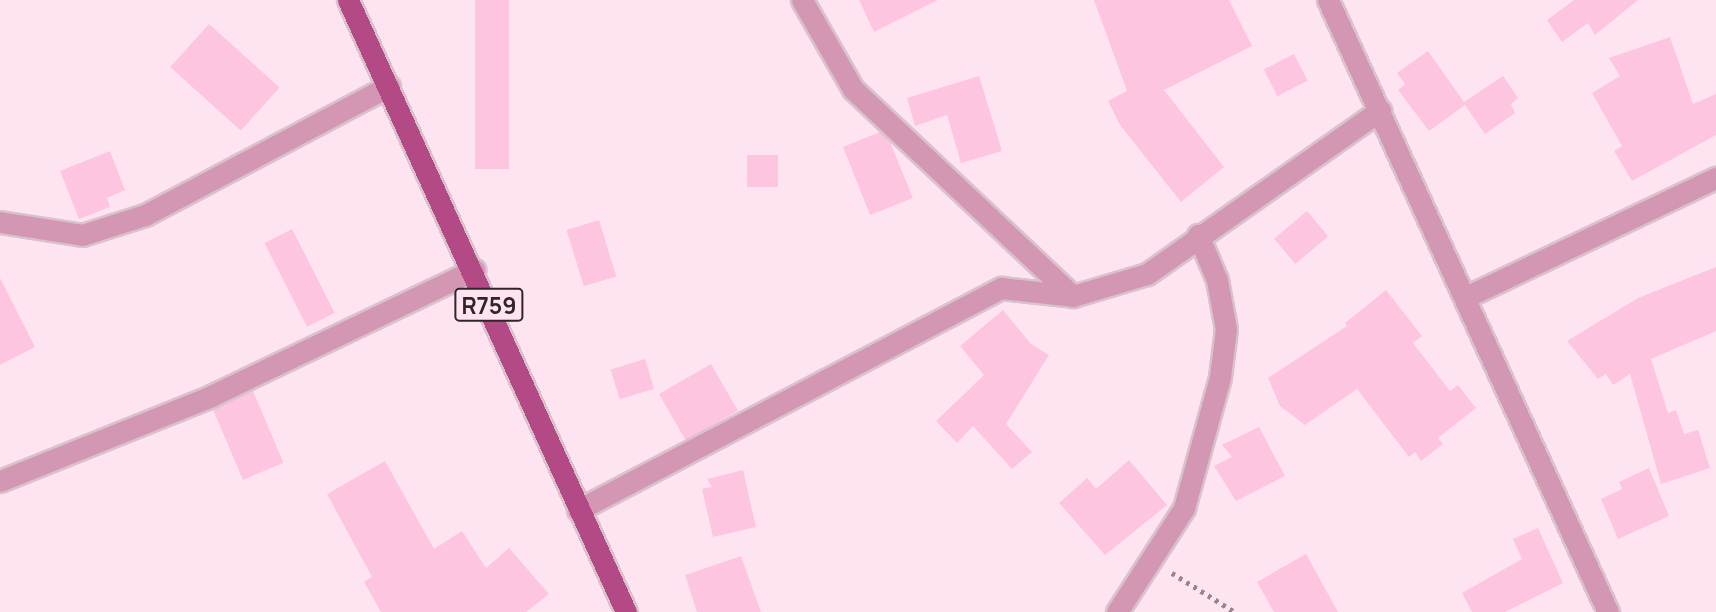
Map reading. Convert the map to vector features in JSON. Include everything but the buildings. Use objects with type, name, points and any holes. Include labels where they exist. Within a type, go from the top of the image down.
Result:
[{"type":"main road","name":"R759","points":[[348,0],[474,270],[578,510],[626,612]]},
{"type":"street","points":[[802,0],[853,89],[1073,296]]},
{"type":"street","points":[[1328,0],[1608,612]]},
{"type":"street","points":[[0,222],[82,235],[145,215],[389,86]]},
{"type":"street","points":[[578,510],[768,415],[963,304],[1001,288],[1073,296],[1147,274],[1198,235],[1380,110]]},
{"type":"street","points":[[1466,297],[1716,178]]},
{"type":"street","points":[[1117,612],[1154,561],[1184,508],[1196,473],[1225,341],[1217,280],[1198,235]]},
{"type":"street","points":[[0,481],[211,396],[474,270]]},
{"type":"path","points":[[1154,561],[1235,612]]}]
